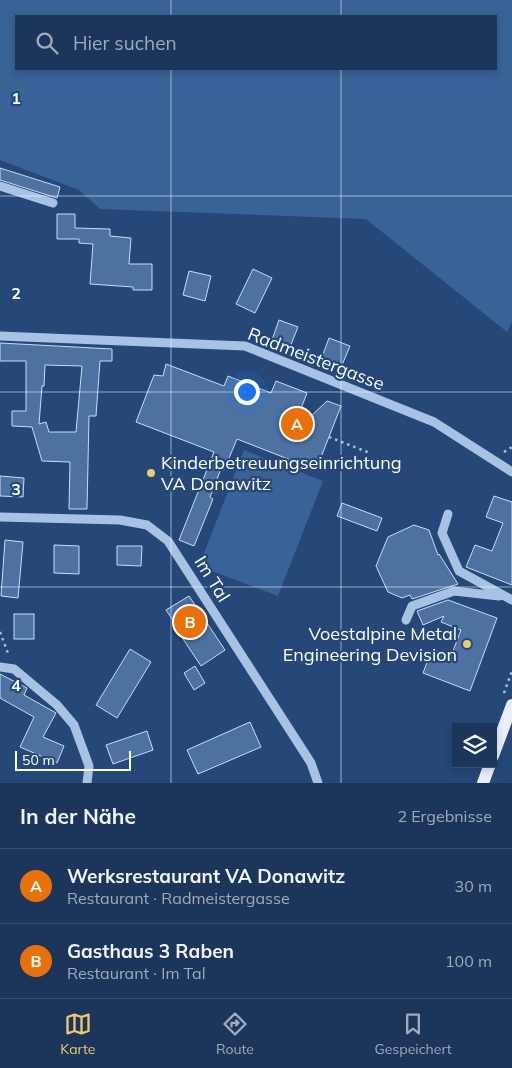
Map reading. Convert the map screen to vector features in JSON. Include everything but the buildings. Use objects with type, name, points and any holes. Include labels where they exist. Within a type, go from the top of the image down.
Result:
[{"type":"main road","points":[[497,745],[512,706]]},
{"type":"main road","points":[[483,783],[489,768]]},
{"type":"street","points":[[0,186],[52,203]]},
{"type":"street","name":"Radmeistergasse","points":[[0,336],[245,346],[434,422],[512,472]]},
{"type":"street","points":[[448,514],[442,533],[459,571],[508,598]]},
{"type":"street","name":"Im Tal","points":[[0,517],[120,520],[147,525],[168,541],[311,763],[318,783]]},
{"type":"street","points":[[406,620],[412,606],[454,591],[508,598]]},
{"type":"street","points":[[0,667],[14,669],[57,705],[74,725],[89,766],[87,783]]},
{"type":"path","points":[[329,437],[370,453]]},
{"type":"path","points":[[0,632],[14,669]]},
{"type":"shaded area","points":[[0,0],[512,0],[512,322],[507,332],[366,219],[100,209],[79,190],[0,160]]},
{"type":"shaded area","points":[[244,450],[323,481],[278,596],[199,566]]},
{"type":"place","name":"Werksrestaurant VA Donawitz","points":[[297,424]]},
{"type":"place","name":"Kinderbetreuungseinrichtung VA Donawitz","points":[[151,473]]},
{"type":"place","name":"Gasthaus 3 Raben","points":[[190,622]]},
{"type":"place","name":"Voestalpine Metal Engineering Devision","points":[[467,644]]}]
